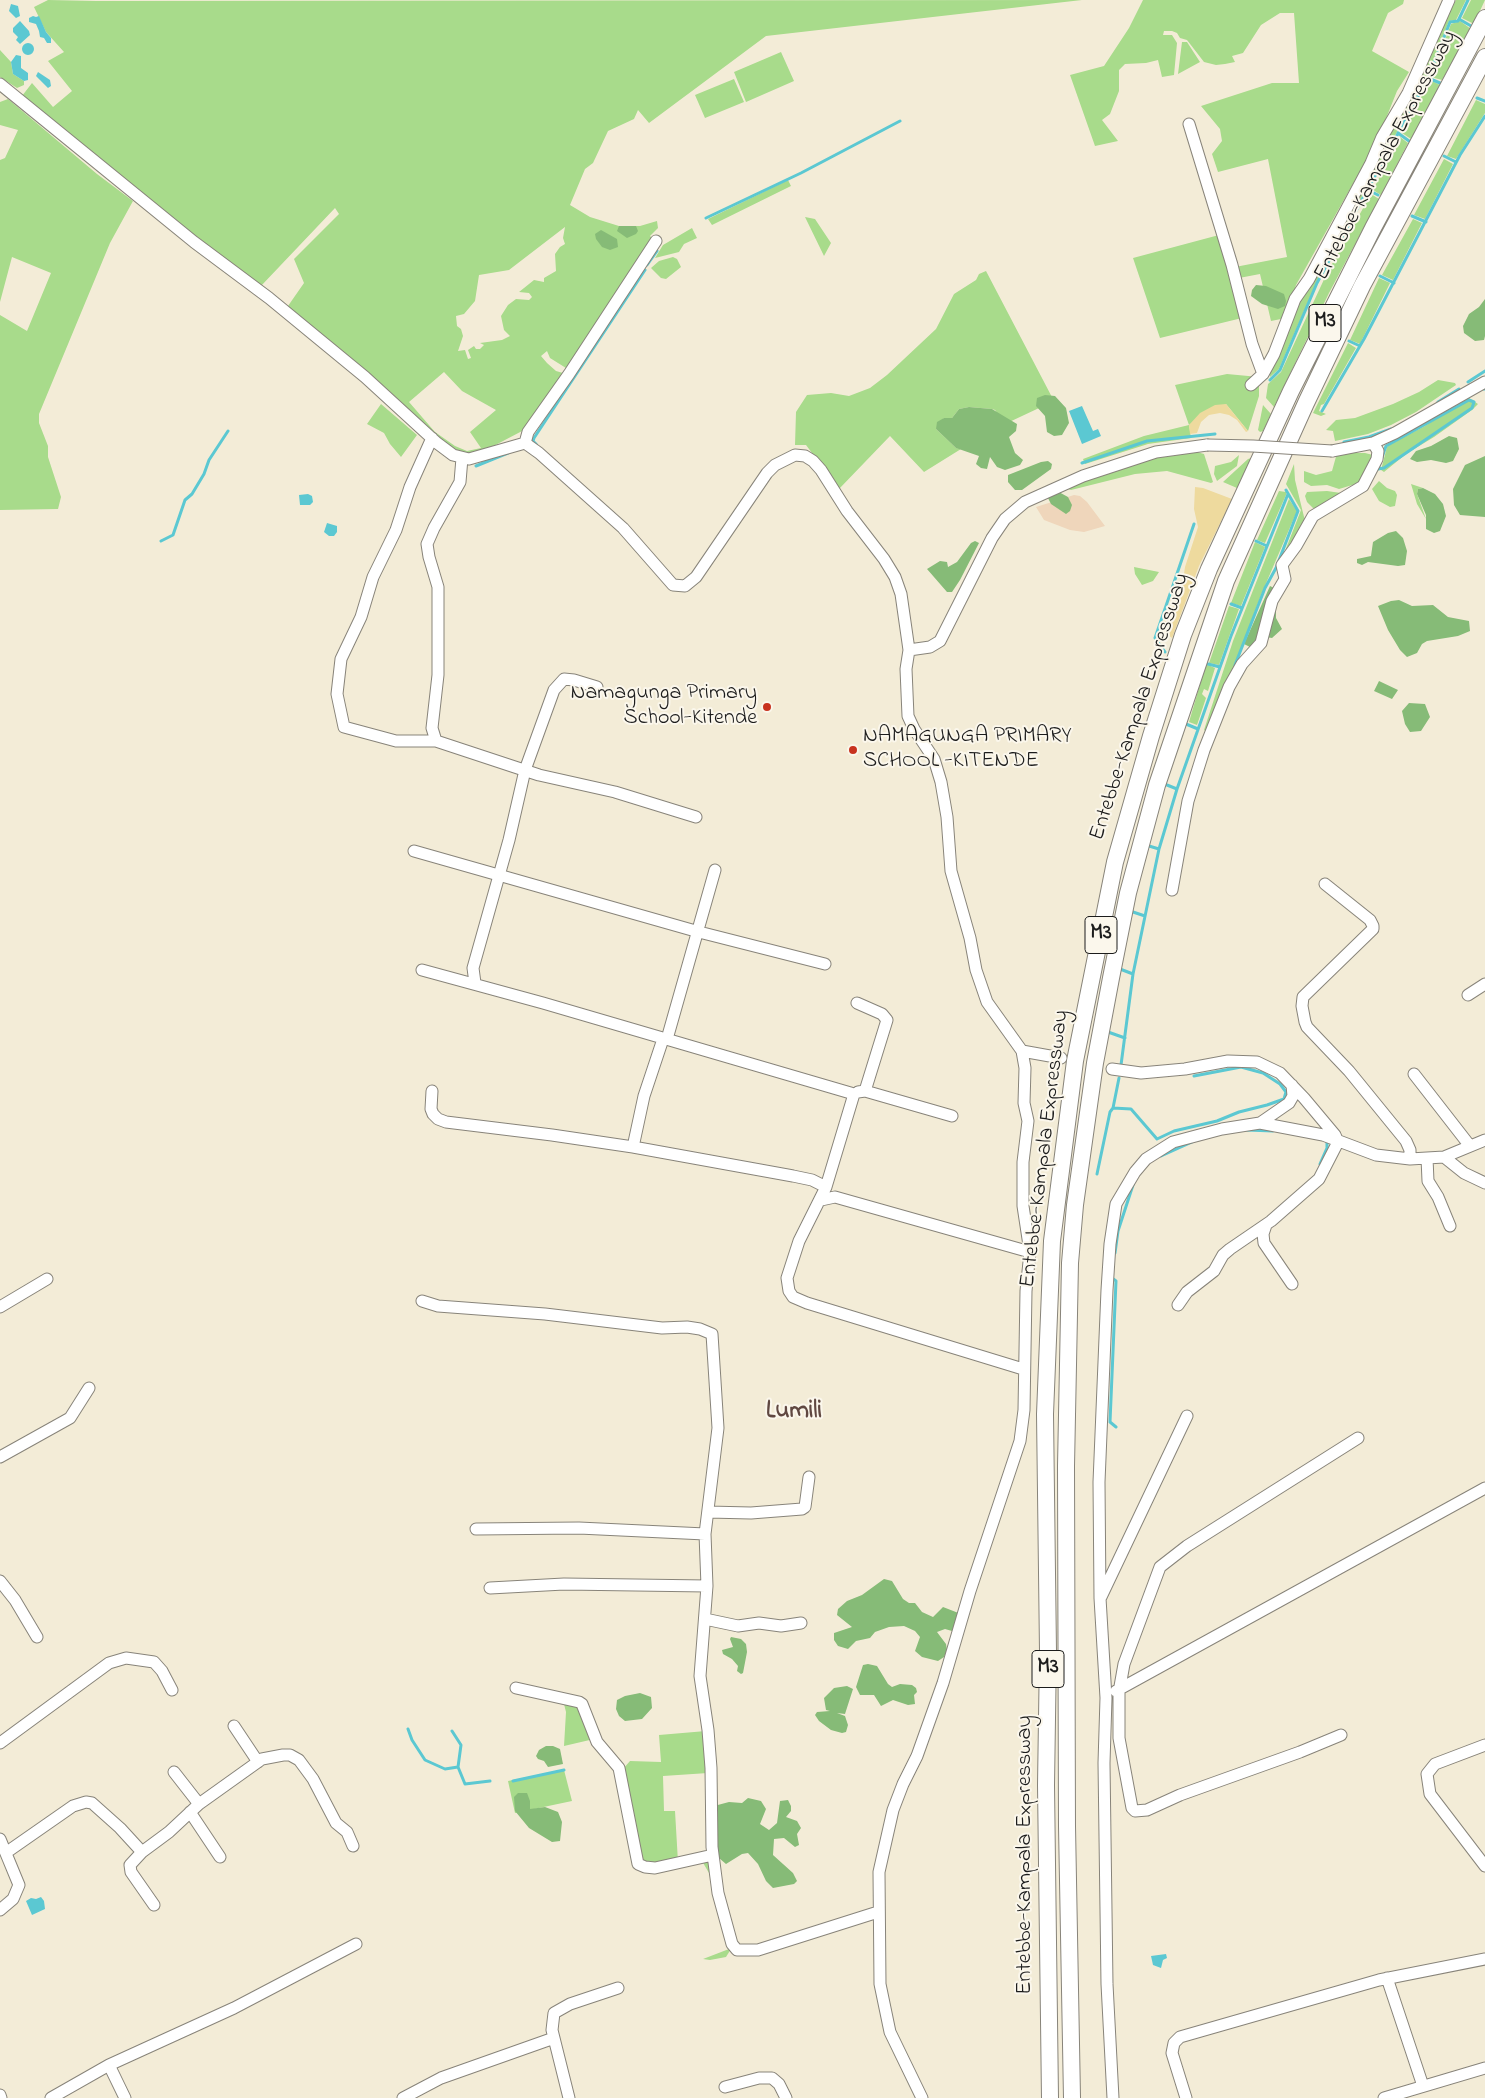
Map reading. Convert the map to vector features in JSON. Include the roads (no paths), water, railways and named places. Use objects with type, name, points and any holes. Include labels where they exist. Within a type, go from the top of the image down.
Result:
[{"type":"highway","name":"Entebbe-Kampala Expressway","points":[[1050,2098],[1046,1785],[1048,1652],[1045,1414],[1052,1241],[1075,1061],[1115,862],[1154,726],[1183,635],[1209,569],[1288,398],[1364,245],[1485,18]]},
{"type":"highway","name":"Entebbe-Kampala Expressway","points":[[1072,2098],[1067,1826],[1066,1504],[1070,1263],[1095,1063],[1128,893],[1157,785],[1226,581],[1306,403],[1362,286],[1485,57]]},
{"type":"street","points":[[1251,385],[1263,374],[1274,354],[1295,299],[1309,279],[1382,137],[1408,93],[1449,0]]},
{"type":"street","points":[[0,84],[194,242],[276,304],[365,377],[453,455],[462,458],[476,458],[499,449],[525,443],[539,453],[623,528],[669,583],[676,586],[689,584],[696,577],[767,474],[775,465],[795,455],[810,458],[821,470],[847,511],[884,559],[895,577],[901,594],[909,650],[906,669],[908,716],[914,730],[934,759],[941,782],[947,817],[951,871],[970,938],[976,970],[987,1002],[1022,1051],[1025,1068],[1024,1103],[1028,1121],[1023,1162],[1023,1206],[1030,1252],[1026,1291],[1023,1369],[1024,1410],[1020,1441],[970,1591],[943,1683],[917,1756],[893,1810],[879,1872],[880,1984],[890,2032],[922,2098]]},
{"type":"street","points":[[1190,124],[1234,274],[1252,344],[1263,374]]},
{"type":"street","points":[[525,443],[528,432],[570,374],[656,241]]},
{"type":"street","points":[[909,650],[930,647],[940,641],[992,538],[1005,519],[1025,502],[1083,476],[1156,452],[1207,445],[1332,451],[1373,443],[1485,382]]},
{"type":"street","points":[[432,438],[410,487],[396,530],[373,577],[361,617],[341,659],[337,694],[344,727],[396,741],[436,742],[525,770],[616,792],[696,817]]},
{"type":"street","points":[[1172,890],[1186,811],[1204,750],[1229,687],[1242,664],[1261,643],[1272,601],[1285,579],[1282,566],[1313,516],[1363,486],[1377,459],[1378,451],[1373,443]]},
{"type":"street","points":[[436,742],[432,728],[438,675],[436,620],[438,591],[437,580],[428,557],[427,544],[460,482],[462,458]]},
{"type":"street","points":[[475,983],[473,968],[510,840],[525,770],[554,690],[564,679],[596,687]]},
{"type":"street","points":[[414,851],[699,932],[825,964]]},
{"type":"street","points":[[633,1148],[644,1096],[665,1039],[699,932],[715,870]]},
{"type":"street","points":[[1325,884],[1370,920],[1373,926],[1370,932],[1304,997],[1302,1006],[1306,1027],[1361,1085],[1406,1141],[1410,1150],[1410,1159]]},
{"type":"street","points":[[422,970],[475,983],[665,1039],[952,1116]]},
{"type":"street","points":[[1468,995],[1485,984]]},
{"type":"street","points":[[857,1004],[882,1014],[887,1020],[859,1092],[821,1200],[799,1241],[786,1278],[789,1291],[793,1297],[807,1303],[1023,1369]]},
{"type":"street","points":[[1022,1051],[1061,1058]]},
{"type":"street","points":[[1112,1069],[1141,1072],[1185,1069],[1228,1061],[1257,1062],[1280,1073],[1304,1098],[1338,1142]]},
{"type":"street","points":[[1414,1074],[1470,1146]]},
{"type":"street","points":[[1260,1123],[1289,1104],[1293,1096],[1292,1085]]},
{"type":"street","points":[[432,1091],[431,1109],[433,1114],[438,1119],[446,1122],[552,1135],[633,1148],[793,1176],[812,1180],[826,1187]]},
{"type":"street","points":[[1113,2098],[1107,1984],[1104,1763],[1106,1698],[1100,1598],[1099,1482],[1107,1290],[1110,1244],[1116,1204],[1135,1172],[1146,1159],[1173,1142],[1222,1129],[1260,1123],[1324,1135],[1338,1142],[1376,1155],[1410,1159],[1444,1157],[1485,1140]]},
{"type":"street","points":[[1178,1305],[1187,1292],[1214,1271],[1230,1249],[1266,1225],[1319,1179],[1338,1142]]},
{"type":"street","points":[[1444,1157],[1464,1173],[1485,1183]]},
{"type":"street","points":[[1427,1158],[1428,1181],[1440,1202],[1450,1226]]},
{"type":"street","points":[[821,1200],[835,1197],[1030,1252]]},
{"type":"street","points":[[1266,1225],[1263,1234],[1264,1243],[1292,1284]]},
{"type":"street","points":[[0,1307],[47,1279]]},
{"type":"street","points":[[422,1301],[438,1306],[545,1314],[662,1328],[693,1328],[712,1334],[718,1428],[705,1534],[707,1586],[700,1676],[710,1758],[713,1855],[718,1893],[732,1944],[737,1950],[758,1950],[878,1912]]},
{"type":"street","points":[[0,1456],[70,1418],[89,1388]]},
{"type":"street","points":[[1100,1598],[1187,1416]]},
{"type":"street","points":[[1341,1735],[1300,1752],[1180,1795],[1147,1810],[1135,1811],[1132,1808],[1119,1738],[1120,1688],[1124,1664],[1160,1567],[1180,1552],[1358,1438]]},
{"type":"street","points":[[708,1512],[797,1511],[805,1507],[809,1477]]},
{"type":"street","points":[[1106,1698],[1120,1688],[1485,1488]]},
{"type":"street","points":[[476,1529],[579,1528],[705,1534]]},
{"type":"street","points":[[0,1581],[16,1600],[37,1637]]},
{"type":"street","points":[[490,1588],[564,1584],[707,1586]]},
{"type":"street","points":[[705,1619],[738,1626],[759,1623],[781,1626],[802,1623]]},
{"type":"street","points":[[0,1743],[109,1663],[126,1658],[154,1662],[162,1671],[172,1690]]},
{"type":"street","points":[[516,1688],[582,1704],[597,1742],[620,1768],[638,1864],[655,1868],[713,1855]]},
{"type":"street","points":[[234,1726],[258,1762]]},
{"type":"street","points":[[1485,1745],[1435,1764],[1427,1774],[1430,1794],[1485,1866]]},
{"type":"street","points":[[154,1905],[130,1868],[130,1865],[142,1852],[170,1832],[199,1804],[258,1762],[283,1755],[290,1755],[299,1760],[312,1779],[336,1823],[347,1832],[353,1846]]},
{"type":"street","points":[[174,1772],[199,1804]]},
{"type":"street","points":[[7,1852],[73,1806],[80,1802],[86,1802],[92,1803],[120,1828],[142,1852]]},
{"type":"street","points":[[190,1812],[220,1857]]},
{"type":"street","points":[[0,1839],[7,1852],[19,1885],[13,1899],[0,1910]]},
{"type":"street","points":[[51,2098],[77,2085],[109,2065],[234,2008],[356,1944]]},
{"type":"street","points":[[1186,2098],[1172,2053],[1172,2047],[1176,2040],[1387,1978],[1485,1959]]},
{"type":"street","points":[[1387,1978],[1423,2086]]},
{"type":"street","points":[[568,2098],[554,2038],[553,2020],[556,2011],[570,2004],[618,1988]]},
{"type":"street","points":[[403,2098],[442,2078],[554,2038]]},
{"type":"street","points":[[109,2065],[125,2098]]},
{"type":"street","points":[[1384,2098],[1485,2068]]},
{"type":"street","points":[[725,2088],[759,2078],[772,2078],[779,2084],[786,2098]]},
{"type":"water","points":[[11,4],[18,6],[20,16],[16,18],[9,11]]},
{"type":"water","points":[[39,16],[46,32],[51,38],[51,43],[47,43],[44,38],[40,37],[36,24],[29,22],[29,18]]},
{"type":"water","points":[[20,21],[29,31],[30,35],[20,44],[16,40],[18,37],[13,32],[13,28]]},
{"type":"water","points":[[28,43],[34,49],[28,55],[22,49]]},
{"type":"water","points":[[16,55],[21,56],[21,68],[28,73],[28,80],[24,81],[13,74],[11,62]]},
{"type":"water","points":[[38,72],[50,80],[51,86],[48,88],[36,76]]},
{"type":"water","points":[[1082,406],[1093,431],[1098,429],[1101,436],[1082,444],[1069,411]]},
{"type":"water","points":[[308,494],[312,496],[313,502],[310,505],[300,505],[299,495]]},
{"type":"water","points":[[327,523],[337,526],[337,532],[334,536],[329,536],[324,532]]},
{"type":"water","points":[[41,1897],[44,1901],[45,1909],[32,1915],[26,1901],[31,1898]]},
{"type":"water","points":[[1166,1954],[1167,1958],[1163,1960],[1161,1968],[1153,1965],[1151,1956]]},
{"type":"waterway","points":[[1270,380],[1280,370],[1317,283],[1428,78],[1450,22],[1458,21],[1468,0]]},
{"type":"waterway","points":[[1459,19],[1471,26]]},
{"type":"waterway","points":[[1428,78],[1440,83]]},
{"type":"waterway","points":[[1477,98],[1485,101]]},
{"type":"waterway","points":[[1322,411],[1364,339],[1460,155],[1485,116]]},
{"type":"waterway","points":[[706,218],[801,173],[900,121]]},
{"type":"waterway","points":[[1398,133],[1409,141]]},
{"type":"waterway","points":[[1444,156],[1456,162]]},
{"type":"waterway","points":[[1368,190],[1378,195]]},
{"type":"waterway","points":[[1412,216],[1426,222]]},
{"type":"waterway","points":[[647,265],[657,251]]},
{"type":"waterway","points":[[536,444],[533,441],[534,438],[645,270]]},
{"type":"waterway","points":[[1380,276],[1394,283]]},
{"type":"waterway","points":[[1349,341],[1360,346]]},
{"type":"waterway","points":[[1468,382],[1485,371]]},
{"type":"waterway","points":[[1438,402],[1459,389]]},
{"type":"waterway","points":[[1469,400],[1474,402],[1472,408],[1384,468],[1378,469],[1386,446],[1469,400]]},
{"type":"waterway","points":[[1344,442],[1369,437],[1391,429]]},
{"type":"waterway","points":[[161,541],[173,535],[185,500],[192,494],[204,474],[209,460],[228,431]]},
{"type":"waterway","points":[[1082,463],[1147,441],[1215,434]]},
{"type":"waterway","points":[[476,466],[508,453]]},
{"type":"waterway","points":[[1235,665],[1298,511],[1286,490]]},
{"type":"waterway","points":[[1121,1065],[1133,974],[1159,849],[1177,789],[1231,636],[1288,494]]},
{"type":"waterway","points":[[1165,652],[1155,638],[1194,524]]},
{"type":"waterway","points":[[1256,541],[1267,546]]},
{"type":"waterway","points":[[1231,604],[1242,608]]},
{"type":"waterway","points":[[1208,664],[1220,667]]},
{"type":"waterway","points":[[1186,724],[1198,729]]},
{"type":"waterway","points":[[1167,785],[1177,789]]},
{"type":"waterway","points":[[1149,846],[1159,849]]},
{"type":"waterway","points":[[1133,912],[1145,916]]},
{"type":"waterway","points":[[1120,969],[1133,974]]},
{"type":"waterway","points":[[1108,1032],[1125,1038]]},
{"type":"waterway","points":[[1113,1108],[1131,1109],[1157,1139],[1174,1131],[1217,1121],[1239,1112],[1284,1099],[1286,1092],[1280,1084],[1263,1073],[1241,1067],[1194,1076]]},
{"type":"waterway","points":[[1097,1174],[1119,1078]]},
{"type":"waterway","points":[[1247,1130],[1273,1131]]},
{"type":"waterway","points":[[1161,1156],[1192,1142]]},
{"type":"waterway","points":[[1320,1164],[1327,1148],[1327,1142]]},
{"type":"waterway","points":[[1115,1253],[1118,1231],[1133,1185]]},
{"type":"waterway","points":[[1112,1278],[1116,1281],[1110,1422],[1116,1427]]},
{"type":"waterway","points":[[408,1729],[412,1740],[425,1760],[445,1769],[458,1767]]},
{"type":"waterway","points":[[452,1731],[461,1745],[458,1767],[465,1784],[490,1781]]},
{"type":"waterway","points":[[513,1781],[564,1770]]},
{"type":"place","name":"Namagunga Primary School-Kitende","points":[[767,707]]},
{"type":"place","name":"NAMAGUNGA PRIMARY SCHOOL -KITENDE","points":[[853,750]]},
{"type":"district","name":"Lumili","points":[[794,1413]]}]
